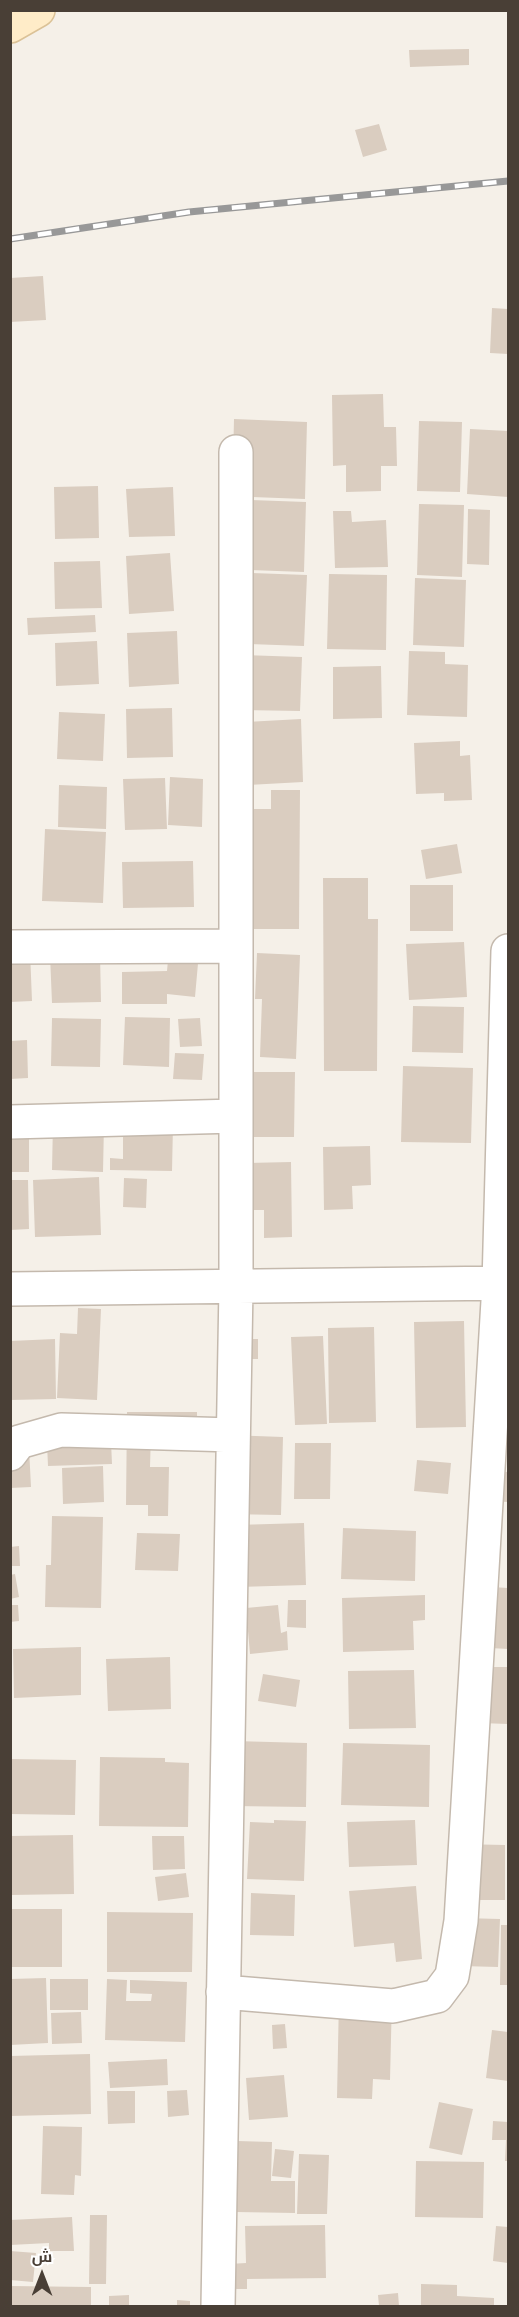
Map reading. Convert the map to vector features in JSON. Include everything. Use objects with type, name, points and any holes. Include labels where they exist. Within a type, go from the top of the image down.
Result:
[{"type":"main road","points":[[10,26],[38,10]]},
{"type":"street","points":[[218,2307],[236,1287],[236,452]]},
{"type":"street","points":[[10,947],[236,946]]},
{"type":"street","points":[[223,1992],[393,2006],[437,1996],[452,1976],[460,1921],[500,1388],[504,1283],[508,961]]},
{"type":"street","points":[[10,1122],[236,1116]]},
{"type":"street","points":[[10,1289],[504,1283]]},
{"type":"street","points":[[10,1454],[19,1442],[61,1430],[233,1435]]},
{"type":"building","points":[[469,49],[469,65],[410,67],[409,50]]},
{"type":"building","points":[[379,124],[387,150],[363,157],[355,130]]},
{"type":"building","points":[[43,276],[46,320],[10,322],[10,278]]},
{"type":"building","points":[[492,308],[508,309],[508,354],[490,353]]},
{"type":"building","points":[[383,394],[384,427],[396,427],[397,466],[381,466],[381,491],[346,492],[346,465],[333,466],[332,395]]},
{"type":"building","points":[[234,419],[307,422],[305,499],[252,497],[253,462],[233,461]]},
{"type":"building","points":[[419,421],[462,422],[460,492],[417,491]]},
{"type":"building","points":[[470,429],[508,431],[508,497],[467,494]]},
{"type":"building","points":[[98,486],[99,538],[55,539],[54,487]]},
{"type":"building","points":[[173,487],[175,536],[129,537],[126,489]]},
{"type":"building","points":[[251,500],[306,502],[304,572],[250,570]]},
{"type":"building","points":[[419,504],[464,505],[462,577],[417,575]]},
{"type":"building","points":[[468,509],[490,510],[489,565],[467,564]]},
{"type":"building","points":[[333,511],[351,511],[352,522],[386,520],[388,567],[335,568]]},
{"type":"building","points":[[170,553],[174,611],[129,614],[126,556]]},
{"type":"building","points":[[100,561],[102,608],[55,609],[54,562]]},
{"type":"building","points":[[252,573],[307,575],[304,646],[249,644]]},
{"type":"building","points":[[329,574],[387,575],[386,650],[327,649]]},
{"type":"building","points":[[415,578],[466,580],[464,647],[413,645]]},
{"type":"building","points":[[95,615],[96,632],[28,635],[27,618]]},
{"type":"building","points":[[177,631],[179,684],[129,687],[127,633]]},
{"type":"building","points":[[97,641],[99,684],[56,686],[55,643]]},
{"type":"building","points":[[409,651],[445,652],[445,664],[468,665],[467,717],[407,715]]},
{"type":"building","points":[[243,655],[302,657],[300,711],[241,710]]},
{"type":"building","points":[[381,666],[382,718],[333,719],[333,667]]},
{"type":"building","points":[[172,708],[173,757],[127,758],[126,709]]},
{"type":"building","points":[[59,712],[105,714],[103,761],[57,759]]},
{"type":"building","points":[[301,719],[303,782],[248,785],[246,722]]},
{"type":"building","points":[[460,741],[460,756],[470,755],[472,800],[444,801],[444,793],[416,794],[414,743]]},
{"type":"building","points":[[170,777],[203,779],[202,827],[168,825]]},
{"type":"building","points":[[165,778],[167,829],[125,830],[123,779]]},
{"type":"building","points":[[59,785],[107,787],[106,829],[58,827]]},
{"type":"building","points":[[271,790],[300,790],[299,929],[253,929],[254,809],[271,809]]},
{"type":"building","points":[[45,829],[106,832],[103,903],[42,901]]},
{"type":"building","points":[[457,844],[462,873],[426,879],[421,850]]},
{"type":"building","points":[[193,861],[194,907],[123,908],[122,862]]},
{"type":"building","points":[[323,878],[368,878],[368,919],[378,919],[377,1071],[324,1071]]},
{"type":"building","points":[[410,885],[453,885],[453,931],[410,931]]},
{"type":"building","points":[[170,938],[200,941],[195,997],[167,994],[167,1004],[122,1004],[122,972],[167,971]]},
{"type":"building","points":[[464,942],[467,997],[409,1000],[406,944]]},
{"type":"building","points":[[30,951],[32,1001],[10,1002],[10,952]]},
{"type":"building","points":[[257,953],[300,955],[296,1059],[260,1057],[262,999],[255,999]]},
{"type":"building","points":[[100,954],[101,1002],[52,1003],[50,955]]},
{"type":"building","points":[[413,1006],[464,1007],[463,1053],[412,1052]]},
{"type":"building","points":[[125,1017],[170,1018],[169,1067],[123,1065]]},
{"type":"building","points":[[52,1018],[101,1019],[100,1067],[51,1066]]},
{"type":"building","points":[[200,1018],[202,1046],[180,1047],[178,1019]]},
{"type":"building","points":[[27,1040],[28,1078],[10,1079],[10,1041]]},
{"type":"building","points":[[175,1053],[204,1054],[202,1080],[173,1079]]},
{"type":"building","points":[[403,1066],[473,1068],[471,1143],[401,1142]]},
{"type":"building","points":[[232,1072],[295,1072],[294,1137],[231,1137]]},
{"type":"building","points":[[53,1122],[104,1124],[103,1172],[52,1170]]},
{"type":"building","points":[[10,1124],[29,1124],[29,1172],[10,1172]]},
{"type":"building","points":[[123,1124],[173,1125],[172,1171],[110,1170],[110,1158],[123,1159]]},
{"type":"building","points":[[370,1146],[371,1185],[352,1186],[353,1209],[324,1210],[323,1147]]},
{"type":"building","points":[[291,1162],[292,1237],[264,1238],[264,1210],[248,1210],[247,1163]]},
{"type":"building","points":[[99,1177],[101,1235],[35,1237],[33,1180]]},
{"type":"building","points":[[124,1178],[147,1179],[146,1208],[123,1207]]},
{"type":"building","points":[[10,1180],[28,1180],[29,1229],[10,1230]]},
{"type":"building","points":[[78,1308],[101,1309],[97,1400],[57,1398],[60,1333],[77,1334]]},
{"type":"building","points":[[464,1321],[466,1427],[416,1428],[414,1322]]},
{"type":"building","points":[[374,1327],[376,1422],[329,1423],[328,1328]]},
{"type":"building","points":[[323,1336],[327,1424],[295,1425],[291,1337]]},
{"type":"building","points":[[55,1339],[56,1399],[10,1400],[10,1341]]},
{"type":"building","points":[[242,1339],[258,1339],[258,1359],[242,1359]]},
{"type":"building","points":[[127,1412],[197,1412],[197,1433],[151,1432],[150,1467],[169,1467],[168,1516],[148,1516],[148,1505],[126,1505]]},
{"type":"building","points":[[110,1419],[112,1464],[48,1466],[46,1421]]},
{"type":"building","points":[[228,1435],[283,1437],[281,1515],[227,1514]]},
{"type":"building","points":[[295,1443],[331,1443],[330,1499],[294,1499]]},
{"type":"building","points":[[29,1448],[31,1487],[10,1488],[10,1449]]},
{"type":"building","points":[[417,1460],[451,1463],[448,1494],[414,1491]]},
{"type":"building","points":[[103,1466],[104,1502],[63,1504],[62,1468]]},
{"type":"building","points":[[489,1471],[508,1472],[508,1502],[488,1501]]},
{"type":"building","points":[[52,1516],[103,1517],[101,1608],[45,1607],[46,1565],[51,1565]]},
{"type":"building","points":[[304,1523],[306,1585],[238,1587],[236,1525]]},
{"type":"building","points":[[343,1528],[416,1531],[415,1581],[341,1579]]},
{"type":"building","points":[[137,1533],[180,1534],[178,1571],[135,1570]]},
{"type":"building","points":[[19,1546],[20,1566],[10,1566],[10,1547]]},
{"type":"building","points":[[15,1574],[19,1597],[10,1599],[10,1575]]},
{"type":"building","points":[[476,1586],[508,1588],[508,1649],[472,1647]]},
{"type":"building","points":[[425,1595],[425,1620],[413,1621],[414,1650],[343,1652],[342,1598]]},
{"type":"building","points":[[288,1600],[306,1600],[306,1628],[287,1627]]},
{"type":"building","points":[[10,1605],[18,1605],[19,1621],[10,1622]]},
{"type":"building","points":[[278,1605],[281,1633],[287,1631],[288,1650],[250,1654],[246,1608]]},
{"type":"building","points":[[81,1647],[81,1695],[14,1698],[13,1649]]},
{"type":"building","points":[[170,1657],[171,1709],[108,1711],[106,1659]]},
{"type":"building","points":[[481,1667],[508,1667],[508,1724],[480,1723]]},
{"type":"building","points":[[414,1670],[416,1728],[349,1729],[348,1671]]},
{"type":"building","points":[[263,1674],[300,1680],[296,1707],[258,1701]]},
{"type":"building","points":[[234,1741],[307,1743],[306,1807],[233,1806]]},
{"type":"building","points":[[343,1743],[430,1745],[429,1807],[341,1805]]},
{"type":"building","points":[[100,1757],[165,1758],[165,1762],[189,1763],[188,1827],[99,1826]]},
{"type":"building","points":[[10,1759],[76,1760],[75,1815],[10,1814]]},
{"type":"building","points":[[274,1820],[306,1821],[304,1881],[247,1879],[250,1822],[274,1823]]},
{"type":"building","points":[[415,1820],[417,1865],[349,1867],[347,1822]]},
{"type":"building","points":[[73,1835],[74,1894],[10,1895],[10,1836]]},
{"type":"building","points":[[152,1836],[184,1836],[185,1869],[153,1870]]},
{"type":"building","points":[[459,1844],[505,1845],[505,1900],[470,1900]]},
{"type":"building","points":[[186,1873],[189,1897],[158,1901],[155,1877]]},
{"type":"building","points":[[416,1886],[422,1959],[396,1962],[394,1943],[354,1947],[349,1891]]},
{"type":"building","points":[[251,1893],[295,1895],[294,1936],[250,1935]]},
{"type":"building","points":[[10,1909],[62,1909],[62,1967],[10,1967]]},
{"type":"building","points":[[107,1912],[193,1913],[192,1972],[107,1972]]},
{"type":"building","points":[[463,1918],[500,1919],[498,1967],[461,1966]]},
{"type":"building","points":[[501,1925],[508,1925],[508,1985],[500,1985]]},
{"type":"building","points":[[46,1978],[48,2043],[10,2045],[10,1979]]},
{"type":"building","points":[[50,1979],[88,1979],[88,2010],[50,2010]]},
{"type":"building","points":[[107,1979],[127,1980],[126,2001],[151,2001],[152,1994],[130,1993],[130,1980],[187,1982],[185,2042],[105,2040]]},
{"type":"building","points":[[339,1997],[392,1997],[390,2080],[373,2079],[372,2099],[337,2098]]},
{"type":"building","points":[[81,2012],[82,2043],[52,2044],[51,2013]]},
{"type":"building","points":[[285,2024],[287,2048],[273,2049],[272,2025]]},
{"type":"building","points":[[492,2030],[508,2032],[508,2081],[486,2078]]},
{"type":"building","points":[[90,2054],[91,2114],[10,2116],[10,2056]]},
{"type":"building","points":[[167,2059],[168,2085],[110,2088],[108,2062]]},
{"type":"building","points":[[284,2075],[288,2117],[249,2120],[246,2078]]},
{"type":"building","points":[[187,2090],[189,2115],[168,2117],[167,2091]]},
{"type":"building","points":[[107,2091],[135,2091],[135,2123],[108,2124]]},
{"type":"building","points":[[439,2102],[473,2109],[462,2155],[429,2148]]},
{"type":"building","points":[[493,2121],[508,2122],[508,2161],[505,2161],[506,2140],[492,2140]]},
{"type":"building","points":[[43,2126],[82,2127],[81,2176],[75,2175],[74,2195],[41,2194]]},
{"type":"building","points":[[237,2141],[272,2142],[271,2181],[295,2181],[295,2213],[236,2212]]},
{"type":"building","points":[[275,2149],[294,2151],[291,2178],[272,2176]]},
{"type":"building","points":[[299,2154],[329,2155],[327,2214],[297,2214]]},
{"type":"building","points":[[416,2161],[484,2162],[483,2218],[415,2217]]},
{"type":"building","points":[[90,2215],[107,2215],[106,2284],[89,2284]]},
{"type":"building","points":[[72,2217],[74,2251],[49,2251],[49,2243],[10,2245],[10,2220]]},
{"type":"building","points":[[325,2225],[326,2278],[247,2279],[247,2289],[230,2289],[229,2264],[246,2263],[245,2226]]},
{"type":"building","points":[[496,2226],[508,2227],[508,2263],[493,2261]]},
{"type":"building","points":[[10,2251],[36,2253],[33,2282],[10,2280]]},
{"type":"building","points":[[421,2284],[457,2285],[457,2296],[494,2298],[494,2306],[421,2306]]},
{"type":"building","points":[[10,2286],[91,2287],[91,2306],[10,2306]]},
{"type":"building","points":[[398,2293],[399,2306],[379,2306],[378,2295]]},
{"type":"building","points":[[129,2295],[129,2306],[109,2306],[109,2296]]},
{"type":"building","points":[[177,2300],[190,2301],[190,2306],[177,2306]]},
{"type":"railway","points":[[10,239],[189,212],[508,181]]}]
